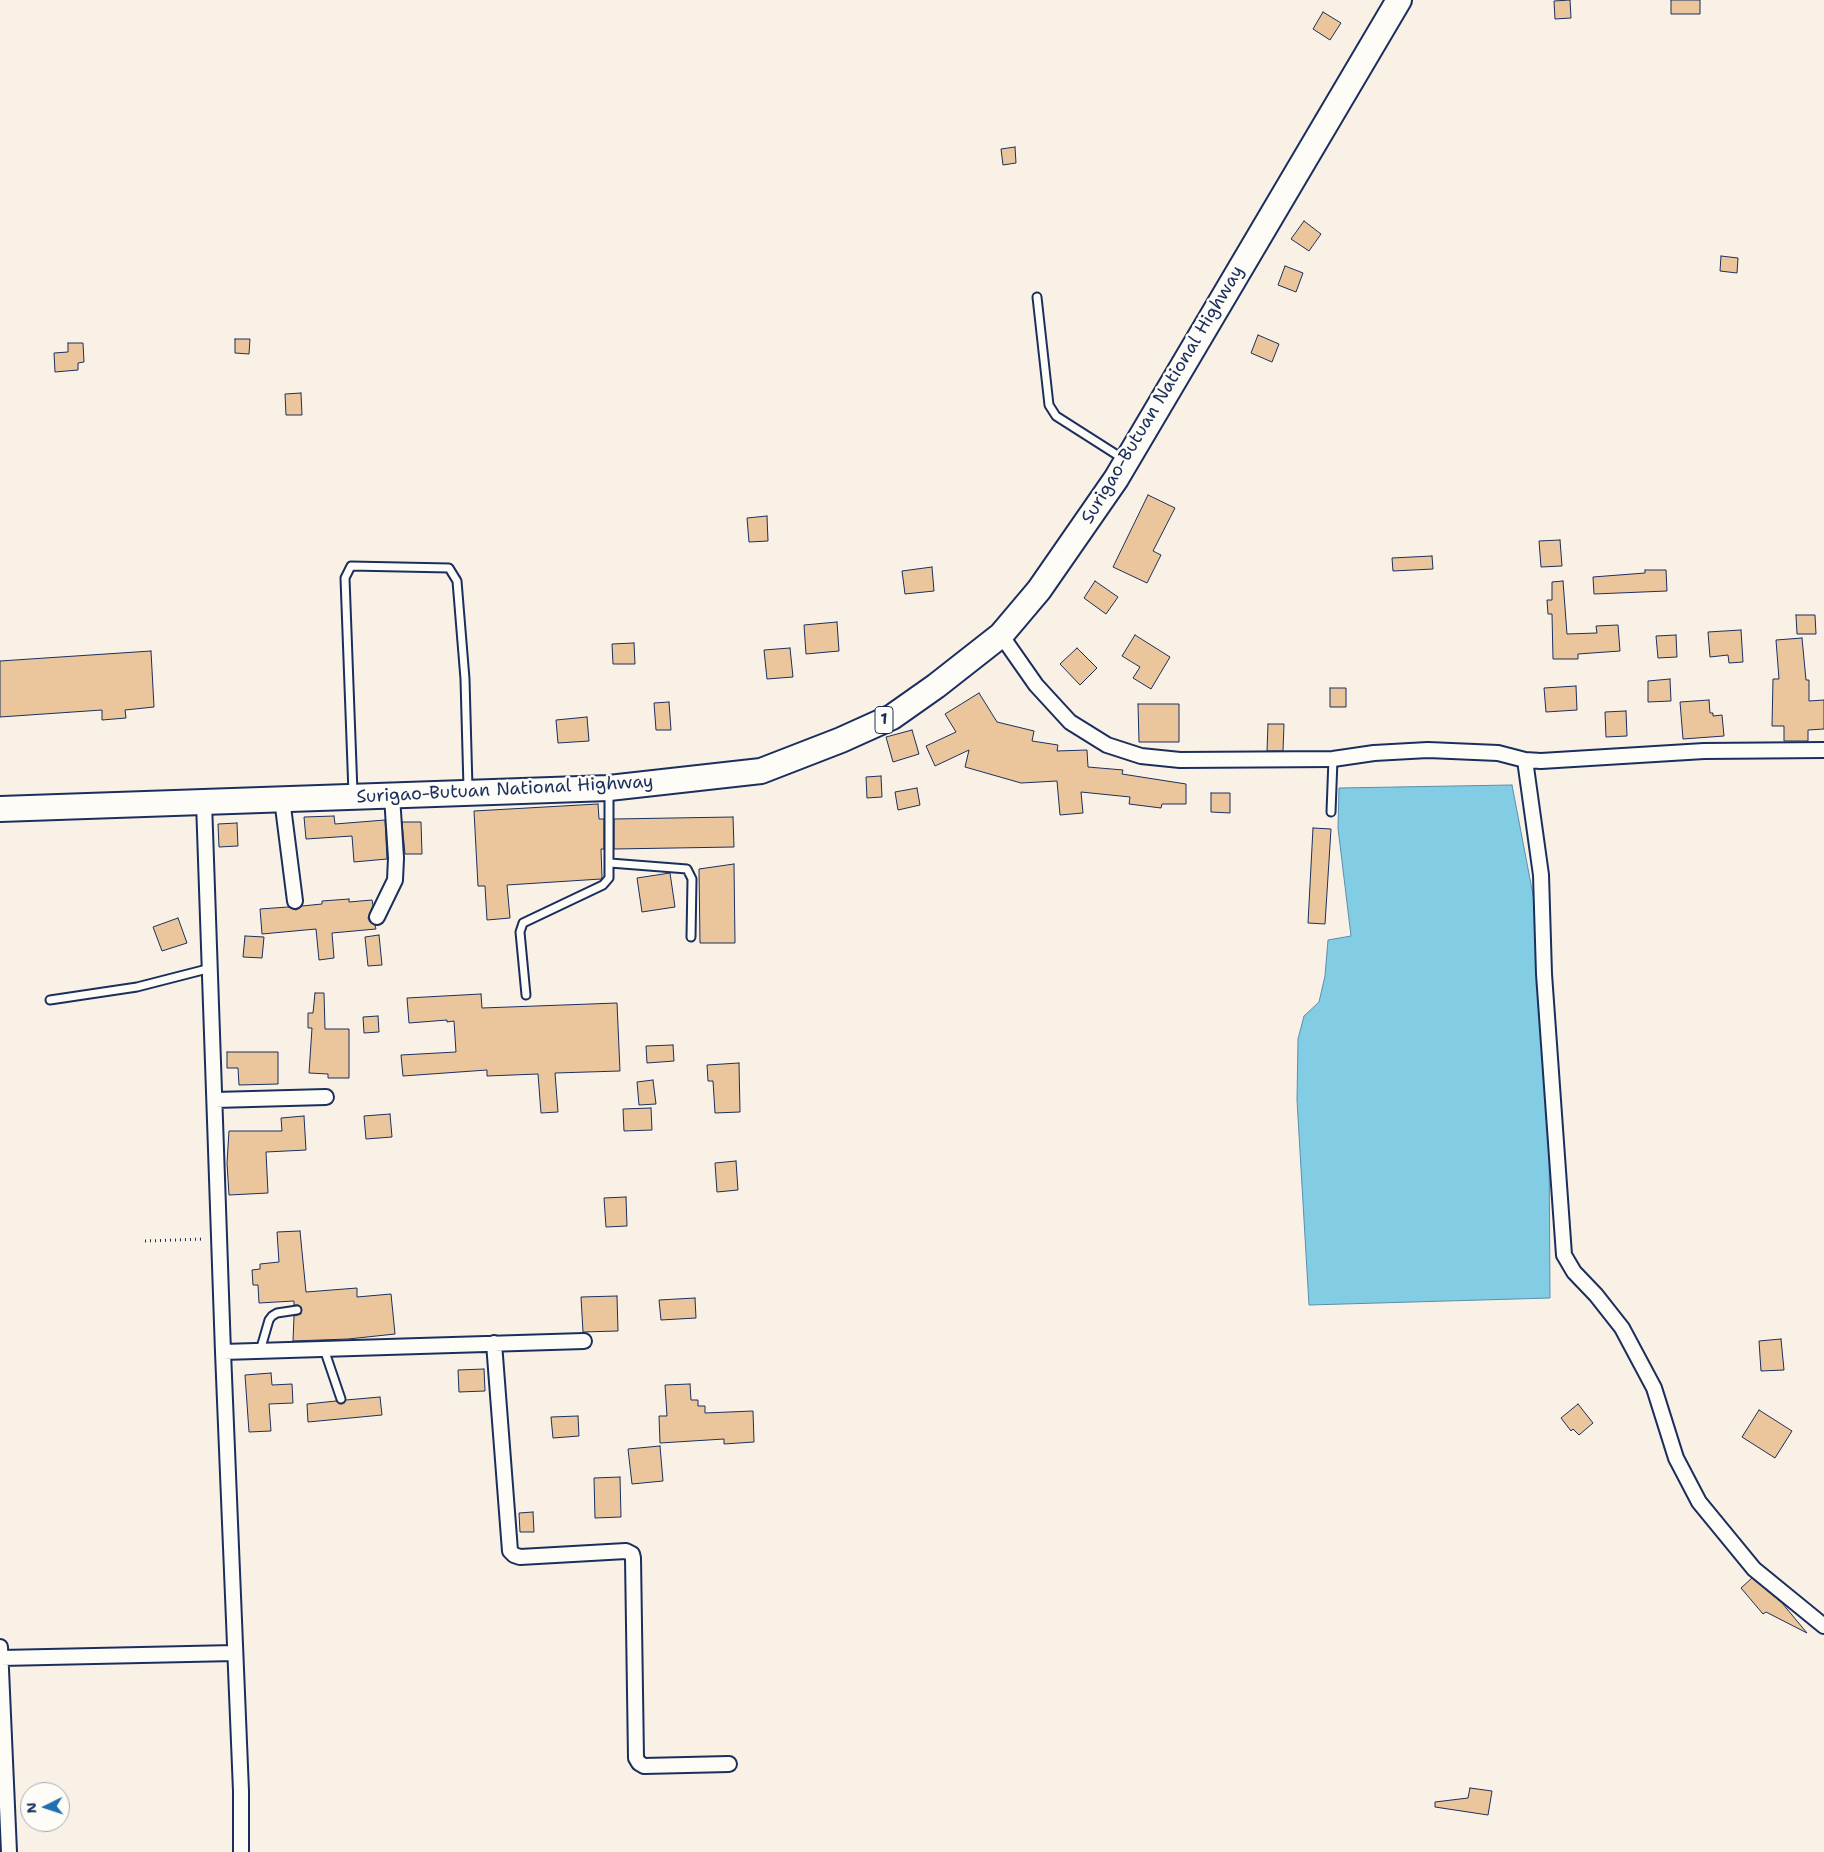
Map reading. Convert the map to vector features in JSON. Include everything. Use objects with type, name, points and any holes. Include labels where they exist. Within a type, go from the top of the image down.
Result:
[{"type":"highway","name":"Surigao-Butuan National Highway","points":[[0,809],[609,788],[761,771],[842,740],[892,717],[936,686],[1001,635],[1039,590],[1127,461],[1399,0]]},
{"type":"street","points":[[1001,635],[1036,685],[1070,722],[1107,745],[1140,756],[1180,760],[1333,759],[1428,750],[1498,753],[1525,760],[1541,761],[1704,751],[1824,750]]},
{"type":"street","points":[[1525,760],[1541,874],[1544,974],[1564,1255],[1574,1272],[1596,1295],[1622,1328],[1654,1388],[1676,1458],[1699,1502],[1754,1569],[1824,1626]]},
{"type":"street","points":[[377,917],[395,880],[396,858],[392,796]]},
{"type":"street","points":[[282,799],[295,900]]},
{"type":"street","points":[[204,802],[241,1852]]},
{"type":"street","points":[[215,1100],[326,1097]]},
{"type":"street","points":[[223,1352],[584,1340]]},
{"type":"street","points":[[494,1343],[510,1551],[520,1557],[626,1551],[632,1554],[634,1558],[636,1758],[644,1766],[729,1764]]},
{"type":"street","points":[[0,1647],[10,1852]]},
{"type":"street","points":[[0,1658],[235,1653]]},
{"type":"lane","points":[[1037,297],[1050,405],[1056,416],[1127,461]]},
{"type":"lane","points":[[353,797],[345,578],[351,566],[449,568],[457,581],[465,679],[468,794]]},
{"type":"lane","points":[[1330,812],[1333,759]]},
{"type":"lane","points":[[526,996],[520,932],[523,923],[603,885],[609,878],[609,788]]},
{"type":"lane","points":[[610,863],[687,869],[692,879],[691,937]]},
{"type":"lane","points":[[50,1000],[137,987],[211,968]]},
{"type":"lane","points":[[260,1351],[269,1320],[272,1316],[277,1313],[297,1310]]},
{"type":"lane","points":[[324,1349],[341,1399]]},
{"type":"path","points":[[145,1240],[219,1239]]},
{"type":"water","points":[[1512,785],[1548,973],[1550,1298],[1309,1305],[1297,1100],[1298,1039],[1304,1016],[1319,1002],[1325,976],[1328,940],[1351,936],[1338,828],[1339,788]]},
{"type":"building","points":[[1570,0],[1571,18],[1555,19],[1554,1]]},
{"type":"building","points":[[1671,0],[1700,0],[1700,14],[1671,14]]},
{"type":"building","points":[[1323,12],[1341,23],[1330,40],[1313,29]]},
{"type":"building","points":[[1015,147],[1016,163],[1003,165],[1001,149]]},
{"type":"building","points":[[1304,221],[1321,234],[1309,251],[1291,239]]},
{"type":"building","points":[[1721,256],[1738,258],[1737,273],[1720,271]]},
{"type":"building","points":[[1285,266],[1303,273],[1296,292],[1278,285]]},
{"type":"building","points":[[1258,335],[1279,344],[1272,362],[1251,353]]},
{"type":"building","points":[[235,339],[250,339],[249,354],[235,353]]},
{"type":"building","points":[[68,343],[83,343],[84,362],[78,363],[78,370],[55,372],[54,353],[68,352]]},
{"type":"building","points":[[301,393],[302,415],[286,415],[285,394]]},
{"type":"building","points":[[1148,495],[1175,508],[1153,551],[1161,555],[1147,583],[1113,567]]},
{"type":"building","points":[[767,516],[768,541],[749,542],[747,518]]},
{"type":"building","points":[[1560,540],[1562,566],[1541,567],[1539,541]]},
{"type":"building","points":[[1432,556],[1433,569],[1393,571],[1392,558]]},
{"type":"building","points":[[932,567],[934,591],[905,594],[902,571]]},
{"type":"building","points":[[1645,570],[1666,570],[1667,591],[1594,594],[1593,577],[1645,573]]},
{"type":"building","points":[[1095,581],[1118,597],[1106,614],[1084,598]]},
{"type":"building","points":[[1563,581],[1567,634],[1597,633],[1596,626],[1618,625],[1620,651],[1578,654],[1578,659],[1553,659],[1552,614],[1548,614],[1547,600],[1552,600],[1552,582]]},
{"type":"building","points":[[1796,615],[1815,615],[1816,634],[1797,634]]},
{"type":"building","points":[[837,622],[839,651],[806,654],[804,625]]},
{"type":"building","points":[[1741,630],[1743,662],[1729,663],[1728,655],[1710,657],[1708,632]]},
{"type":"building","points":[[1135,635],[1170,657],[1151,689],[1133,678],[1140,667],[1122,656]]},
{"type":"building","points":[[1676,635],[1677,657],[1658,658],[1656,636]]},
{"type":"building","points":[[1802,638],[1806,680],[1809,680],[1809,701],[1824,700],[1824,729],[1808,730],[1808,741],[1784,741],[1784,726],[1772,726],[1773,679],[1779,679],[1776,640]]},
{"type":"building","points":[[634,643],[635,664],[613,664],[612,644]]},
{"type":"building","points":[[790,648],[793,677],[767,679],[764,650]]},
{"type":"building","points":[[1077,648],[1097,668],[1080,685],[1060,664]]},
{"type":"building","points":[[151,651],[154,707],[125,710],[126,718],[102,720],[102,710],[0,717],[0,661]]},
{"type":"building","points":[[1670,679],[1671,701],[1648,702],[1648,681]]},
{"type":"building","points":[[1576,686],[1577,710],[1546,712],[1544,688]]},
{"type":"building","points":[[1330,688],[1346,688],[1346,707],[1330,707]]},
{"type":"building","points":[[979,693],[997,722],[1034,731],[1032,741],[1058,745],[1057,751],[1087,750],[1088,767],[1123,770],[1122,774],[1186,784],[1186,804],[1162,804],[1161,808],[1129,804],[1130,797],[1081,792],[1083,813],[1060,815],[1057,781],[1021,783],[965,767],[969,750],[935,766],[926,746],[956,732],[945,714]]},
{"type":"building","points":[[1709,700],[1710,713],[1713,713],[1713,716],[1722,715],[1724,736],[1683,739],[1680,702]]},
{"type":"building","points":[[669,702],[671,730],[656,730],[654,703]]},
{"type":"building","points":[[1138,704],[1179,704],[1179,742],[1139,742]]},
{"type":"building","points":[[1626,711],[1627,736],[1606,737],[1605,712]]},
{"type":"building","points":[[587,717],[589,741],[558,743],[556,720]]},
{"type":"building","points":[[1268,724],[1284,724],[1283,751],[1267,751]]},
{"type":"building","points":[[912,730],[919,754],[893,762],[886,737]]},
{"type":"building","points":[[881,776],[882,797],[867,798],[866,777]]},
{"type":"building","points":[[917,788],[920,805],[898,810],[895,792]]},
{"type":"building","points":[[1211,793],[1230,793],[1230,813],[1211,812]]},
{"type":"building","points":[[598,804],[599,819],[604,819],[604,849],[601,849],[602,878],[507,885],[510,918],[487,920],[485,886],[478,886],[474,811]]},
{"type":"building","points":[[334,816],[335,824],[385,820],[387,859],[354,862],[352,836],[306,839],[304,817]]},
{"type":"building","points":[[733,817],[734,847],[614,849],[614,819]]},
{"type":"building","points":[[402,822],[421,822],[422,854],[405,854]]},
{"type":"building","points":[[237,823],[238,846],[219,847],[218,824]]},
{"type":"building","points":[[1313,828],[1331,829],[1325,924],[1308,923]]},
{"type":"building","points":[[734,864],[735,943],[700,943],[699,869]]},
{"type":"building","points":[[670,873],[675,907],[642,912],[637,878]]},
{"type":"building","points":[[349,899],[349,902],[372,900],[373,905],[368,918],[375,925],[376,929],[332,933],[334,958],[319,960],[316,929],[262,934],[260,909],[288,907],[296,910],[302,906],[322,904],[322,901]]},
{"type":"building","points":[[178,918],[187,943],[162,951],[153,927]]},
{"type":"building","points":[[379,935],[382,965],[368,966],[365,937]]},
{"type":"building","points":[[245,936],[264,937],[262,958],[243,957]]},
{"type":"building","points":[[315,993],[324,993],[325,1029],[349,1029],[349,1078],[328,1078],[328,1074],[309,1073],[312,1028],[308,1028],[308,1013],[313,1013]]},
{"type":"building","points":[[481,994],[482,1008],[617,1003],[620,1071],[555,1073],[558,1112],[541,1113],[538,1074],[487,1076],[487,1070],[403,1076],[401,1055],[456,1052],[454,1021],[409,1023],[407,998]]},
{"type":"building","points":[[378,1016],[379,1032],[364,1033],[363,1017]]},
{"type":"building","points":[[673,1045],[674,1061],[647,1063],[646,1046]]},
{"type":"building","points":[[227,1052],[278,1052],[278,1084],[239,1085],[238,1068],[227,1068]]},
{"type":"building","points":[[739,1063],[740,1112],[715,1113],[713,1081],[708,1081],[707,1065]]},
{"type":"building","points":[[653,1080],[656,1104],[639,1105],[637,1082]]},
{"type":"building","points":[[651,1108],[652,1130],[624,1131],[623,1109]]},
{"type":"building","points":[[390,1114],[392,1137],[366,1139],[364,1116]]},
{"type":"building","points":[[304,1116],[306,1150],[266,1152],[268,1193],[229,1195],[227,1163],[229,1131],[282,1131],[281,1118]]},
{"type":"building","points":[[736,1161],[738,1190],[717,1192],[715,1163]]},
{"type":"building","points":[[626,1197],[627,1226],[606,1227],[604,1198]]},
{"type":"building","points":[[300,1231],[306,1292],[357,1288],[357,1297],[391,1294],[395,1334],[348,1339],[293,1341],[294,1316],[301,1314],[301,1307],[294,1305],[294,1301],[259,1303],[258,1285],[253,1285],[252,1270],[260,1269],[260,1264],[279,1262],[277,1232]]},
{"type":"building","points":[[617,1296],[618,1331],[583,1332],[581,1297]]},
{"type":"building","points":[[695,1298],[696,1318],[661,1320],[659,1300]]},
{"type":"building","points":[[1781,1339],[1784,1370],[1761,1371],[1759,1341]]},
{"type":"building","points":[[484,1369],[485,1391],[459,1392],[458,1370]]},
{"type":"building","points":[[271,1373],[272,1385],[292,1384],[293,1403],[269,1404],[271,1431],[249,1432],[245,1375]]},
{"type":"building","points":[[690,1384],[691,1400],[698,1400],[698,1406],[705,1406],[705,1413],[753,1411],[754,1442],[724,1444],[724,1439],[660,1443],[659,1416],[667,1416],[665,1385]]},
{"type":"building","points":[[380,1397],[382,1415],[308,1422],[307,1404],[336,1401],[342,1404],[346,1400]]},
{"type":"building","points":[[1578,1404],[1593,1423],[1579,1435],[1573,1429],[1571,1431],[1561,1418]]},
{"type":"building","points":[[1759,1410],[1792,1431],[1775,1458],[1742,1437]]},
{"type":"building","points":[[578,1416],[579,1436],[553,1438],[551,1417]]},
{"type":"building","points":[[660,1446],[663,1481],[632,1484],[628,1449]]},
{"type":"building","points":[[620,1477],[621,1517],[595,1518],[594,1478]]},
{"type":"building","points":[[533,1512],[534,1532],[520,1532],[519,1513]]},
{"type":"building","points":[[1752,1578],[1782,1603],[1807,1633],[1766,1612],[1763,1614],[1741,1588]]},
{"type":"building","points":[[1470,1788],[1492,1791],[1488,1815],[1435,1807],[1435,1802],[1468,1798]]}]
